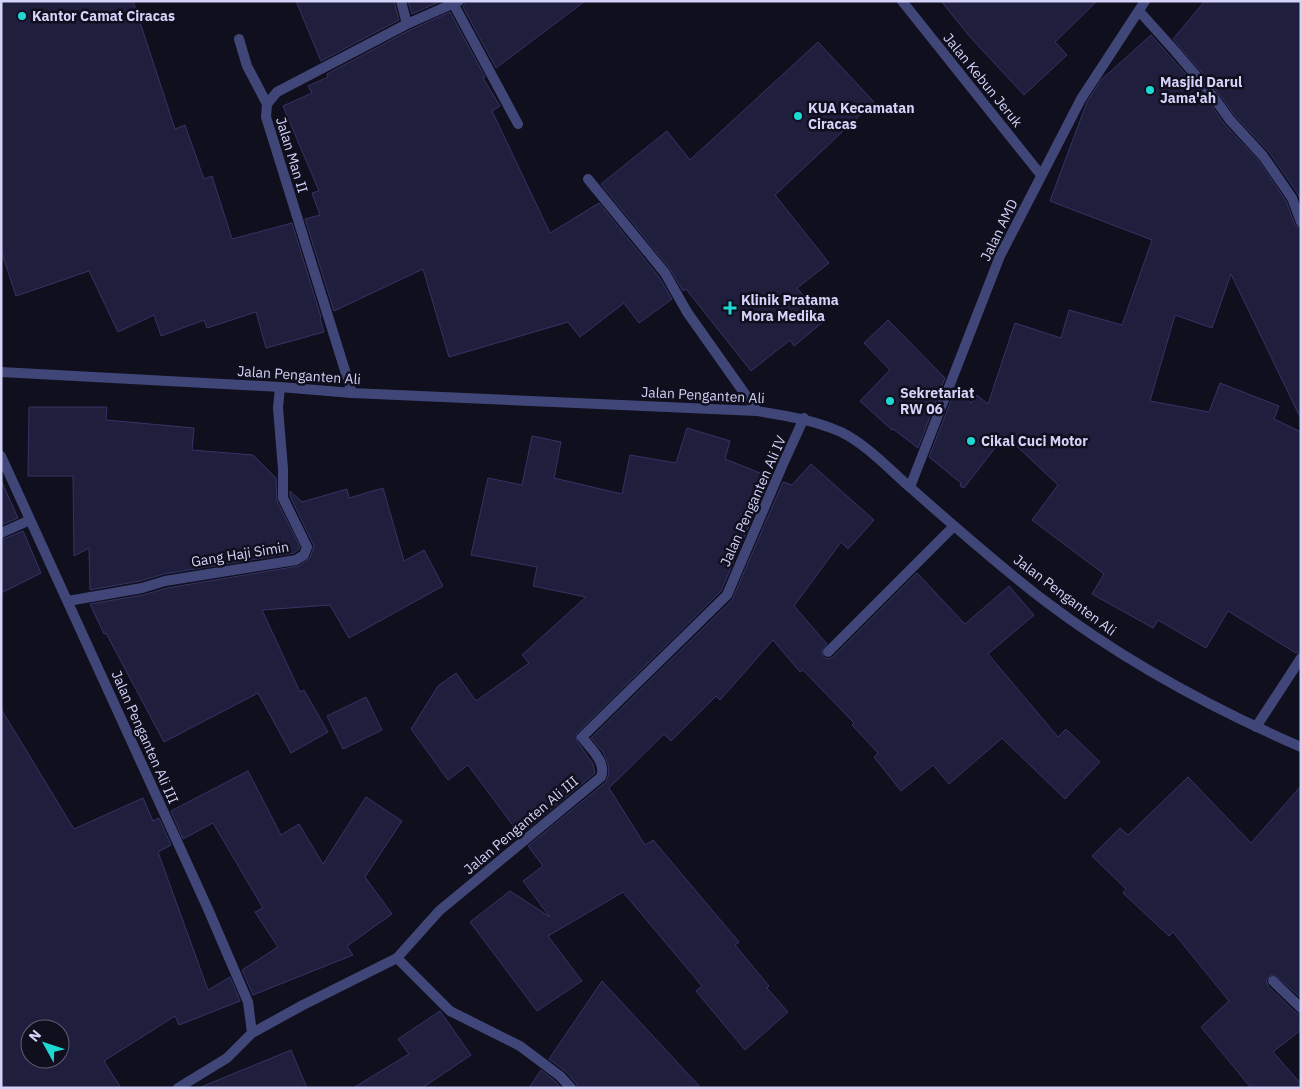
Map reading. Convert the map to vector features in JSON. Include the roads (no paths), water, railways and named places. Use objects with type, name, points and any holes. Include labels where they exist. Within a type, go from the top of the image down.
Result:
[{"type":"street","points":[[401,1],[407,24]]},
{"type":"street","name":"Jalan Kebun Jeruk","points":[[902,1],[1041,175]]},
{"type":"street","name":"Jalan AMD","points":[[910,487],[1000,256],[1081,99],[1145,1]]},
{"type":"street","points":[[456,3],[518,124]]},
{"type":"street","name":"Jalan Man II","points":[[352,393],[266,117],[267,104],[277,92],[407,24],[456,3]]},
{"type":"street","points":[[1139,11],[1209,91],[1230,120],[1273,169],[1292,198],[1301,222]]},
{"type":"street","points":[[239,40],[247,66],[267,104]]},
{"type":"street","points":[[588,179],[665,273],[687,312],[757,411]]},
{"type":"street","name":"Jalan Penganten Ali","points":[[1,372],[280,387],[352,393],[757,411],[804,418],[843,433],[866,449],[954,526],[1045,601],[1134,662],[1256,727],[1301,747]]},
{"type":"street","name":"Gang Haji Simin","points":[[68,601],[142,588],[165,581],[296,560],[304,555],[307,547],[283,498],[283,470],[278,408],[280,387]]},
{"type":"street","name":"Jalan Penganten Ali IV","points":[[727,595],[804,418]]},
{"type":"street","name":"Jalan Penganten Ali III","points":[[1,456],[208,909],[248,1002],[252,1033]]},
{"type":"street","points":[[1,533],[30,520]]},
{"type":"street","points":[[828,652],[954,526]]},
{"type":"street","name":"Jalan Penganten Ali III","points":[[178,1088],[227,1058],[252,1033],[397,958],[438,911],[601,777],[603,771],[602,764],[582,737],[727,595]]},
{"type":"street","points":[[1256,727],[1301,658]]},
{"type":"street","points":[[397,958],[450,1011],[520,1046],[560,1076],[571,1088]]},
{"type":"street","points":[[1273,981],[1301,1008]]},
{"type":"place","name":"Kantor Camat Ciracas","points":[[22,16]]},
{"type":"place","name":"Masjid Darul Jama'ah","points":[[1150,90]]},
{"type":"place","name":"KUA Kecamatan Ciracas","points":[[798,116]]},
{"type":"place","name":"Klinik Pratama Mora Medika","points":[[730,308]]},
{"type":"place","name":"Sekretariat RW 06","points":[[890,401]]},
{"type":"place","name":"Cikal Cuci Motor","points":[[971,441]]}]
